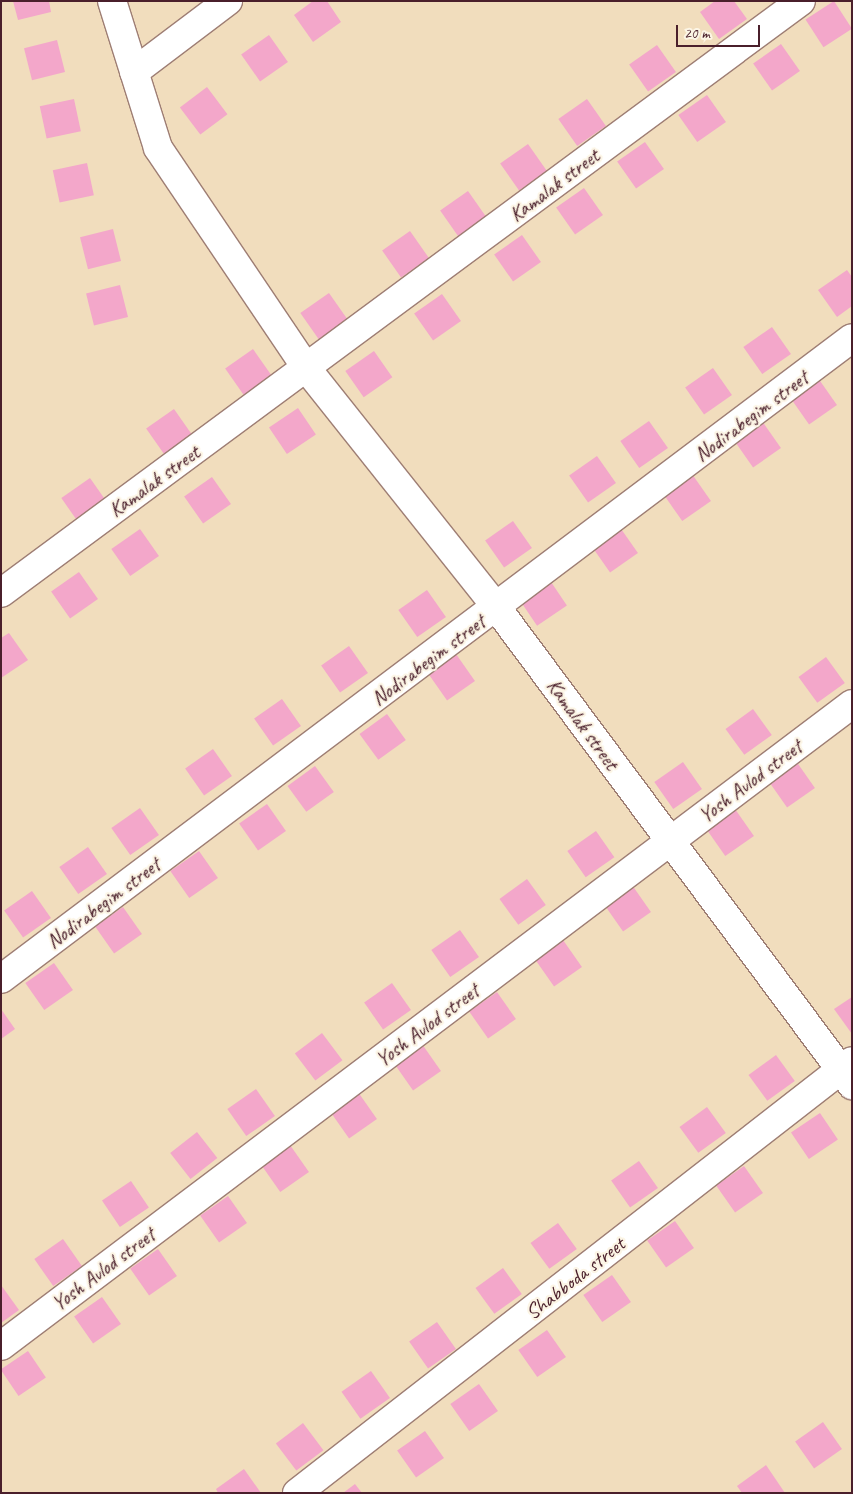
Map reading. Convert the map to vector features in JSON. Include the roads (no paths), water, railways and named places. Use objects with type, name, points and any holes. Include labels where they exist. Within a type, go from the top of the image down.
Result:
[{"type":"street","name":"Kamalak street","points":[[112,1],[158,148],[307,369],[497,608],[670,842],[848,1072]]},
{"type":"street","points":[[134,72],[228,1]]},
{"type":"street","name":"Kamalak street","points":[[1,593],[307,369],[801,1]]},
{"type":"street","name":"Nodirabegim street","points":[[1,979],[497,608],[852,338]]},
{"type":"street","name":"Yosh Avlod street","points":[[1,1346],[852,704]]},
{"type":"street","name":"Shabboda street","points":[[297,1493],[848,1072]]}]
